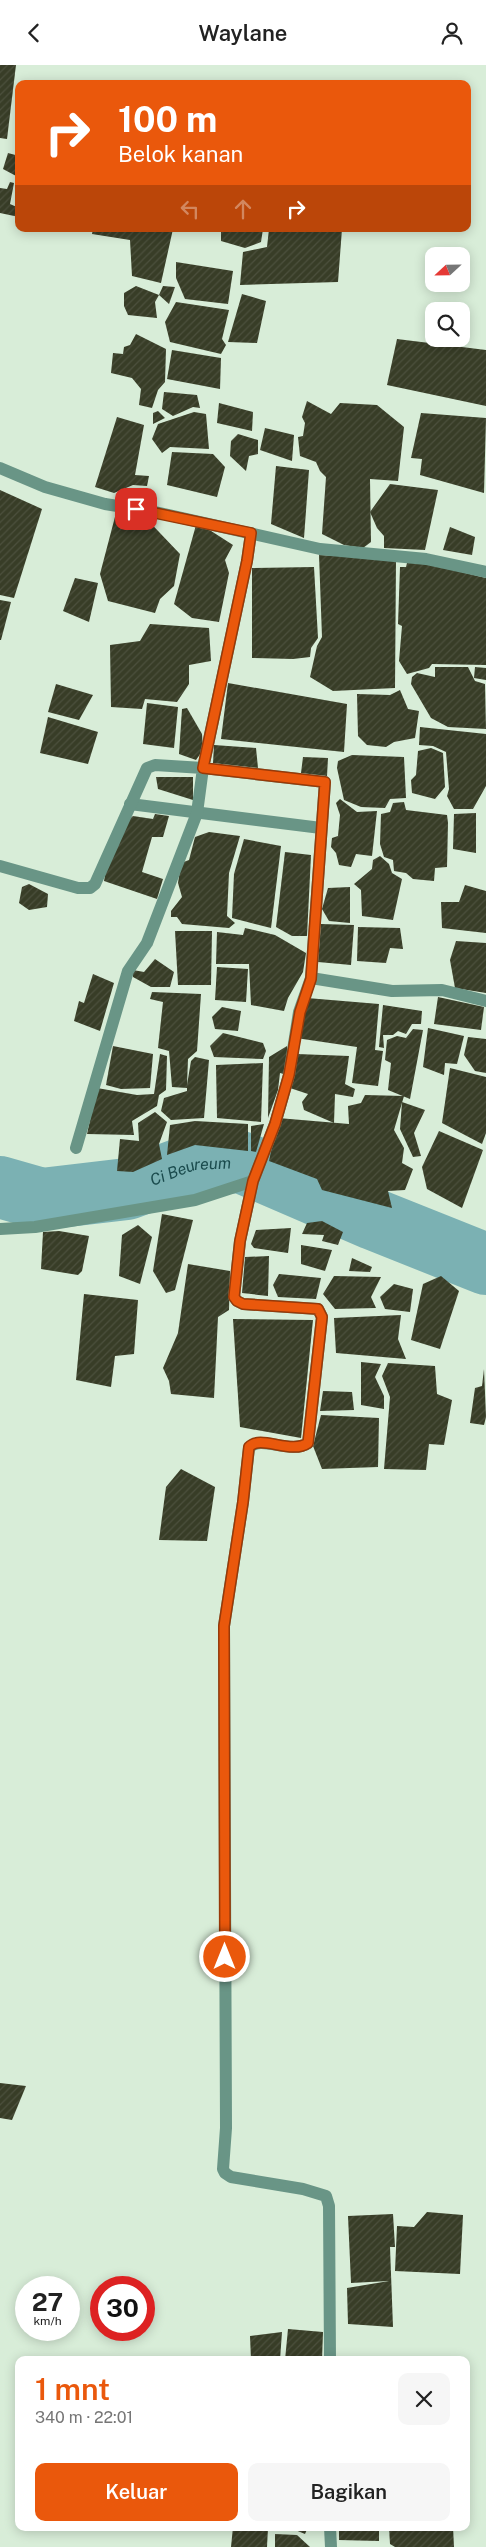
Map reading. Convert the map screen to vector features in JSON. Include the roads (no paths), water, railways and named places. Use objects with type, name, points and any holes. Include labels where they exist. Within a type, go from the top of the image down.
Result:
[{"type":"street","points":[[0,469],[45,487],[105,504],[251,533],[320,549],[426,559],[486,573]]},
{"type":"street","points":[[76,1148],[128,971],[147,943],[197,813],[203,768],[247,561],[251,533]]},
{"type":"street","points":[[0,866],[78,888],[90,888],[95,884],[147,768],[155,765],[203,768],[325,782],[311,979],[300,1012],[289,1075],[275,1124],[255,1178],[240,1241],[235,1299],[243,1304],[318,1309],[322,1317],[308,1443],[295,1448],[258,1442],[249,1447],[243,1502],[224,1626],[226,2128],[223,2169],[224,2173],[231,2177],[303,2189],[326,2196],[329,2205],[330,2356]]},
{"type":"street","points":[[130,804],[321,828]]},
{"type":"street","points":[[311,979],[392,991],[442,990],[486,1001]]},
{"type":"street","points":[[0,1229],[35,1227],[195,1200],[255,1178]]},
{"type":"street","points":[[330,2531],[330,2547]]},
{"type":"waterway","name":"Ci Beureum","points":[[0,1187],[42,1199],[127,1189],[194,1164],[241,1162],[373,1219],[486,1264]]}]
